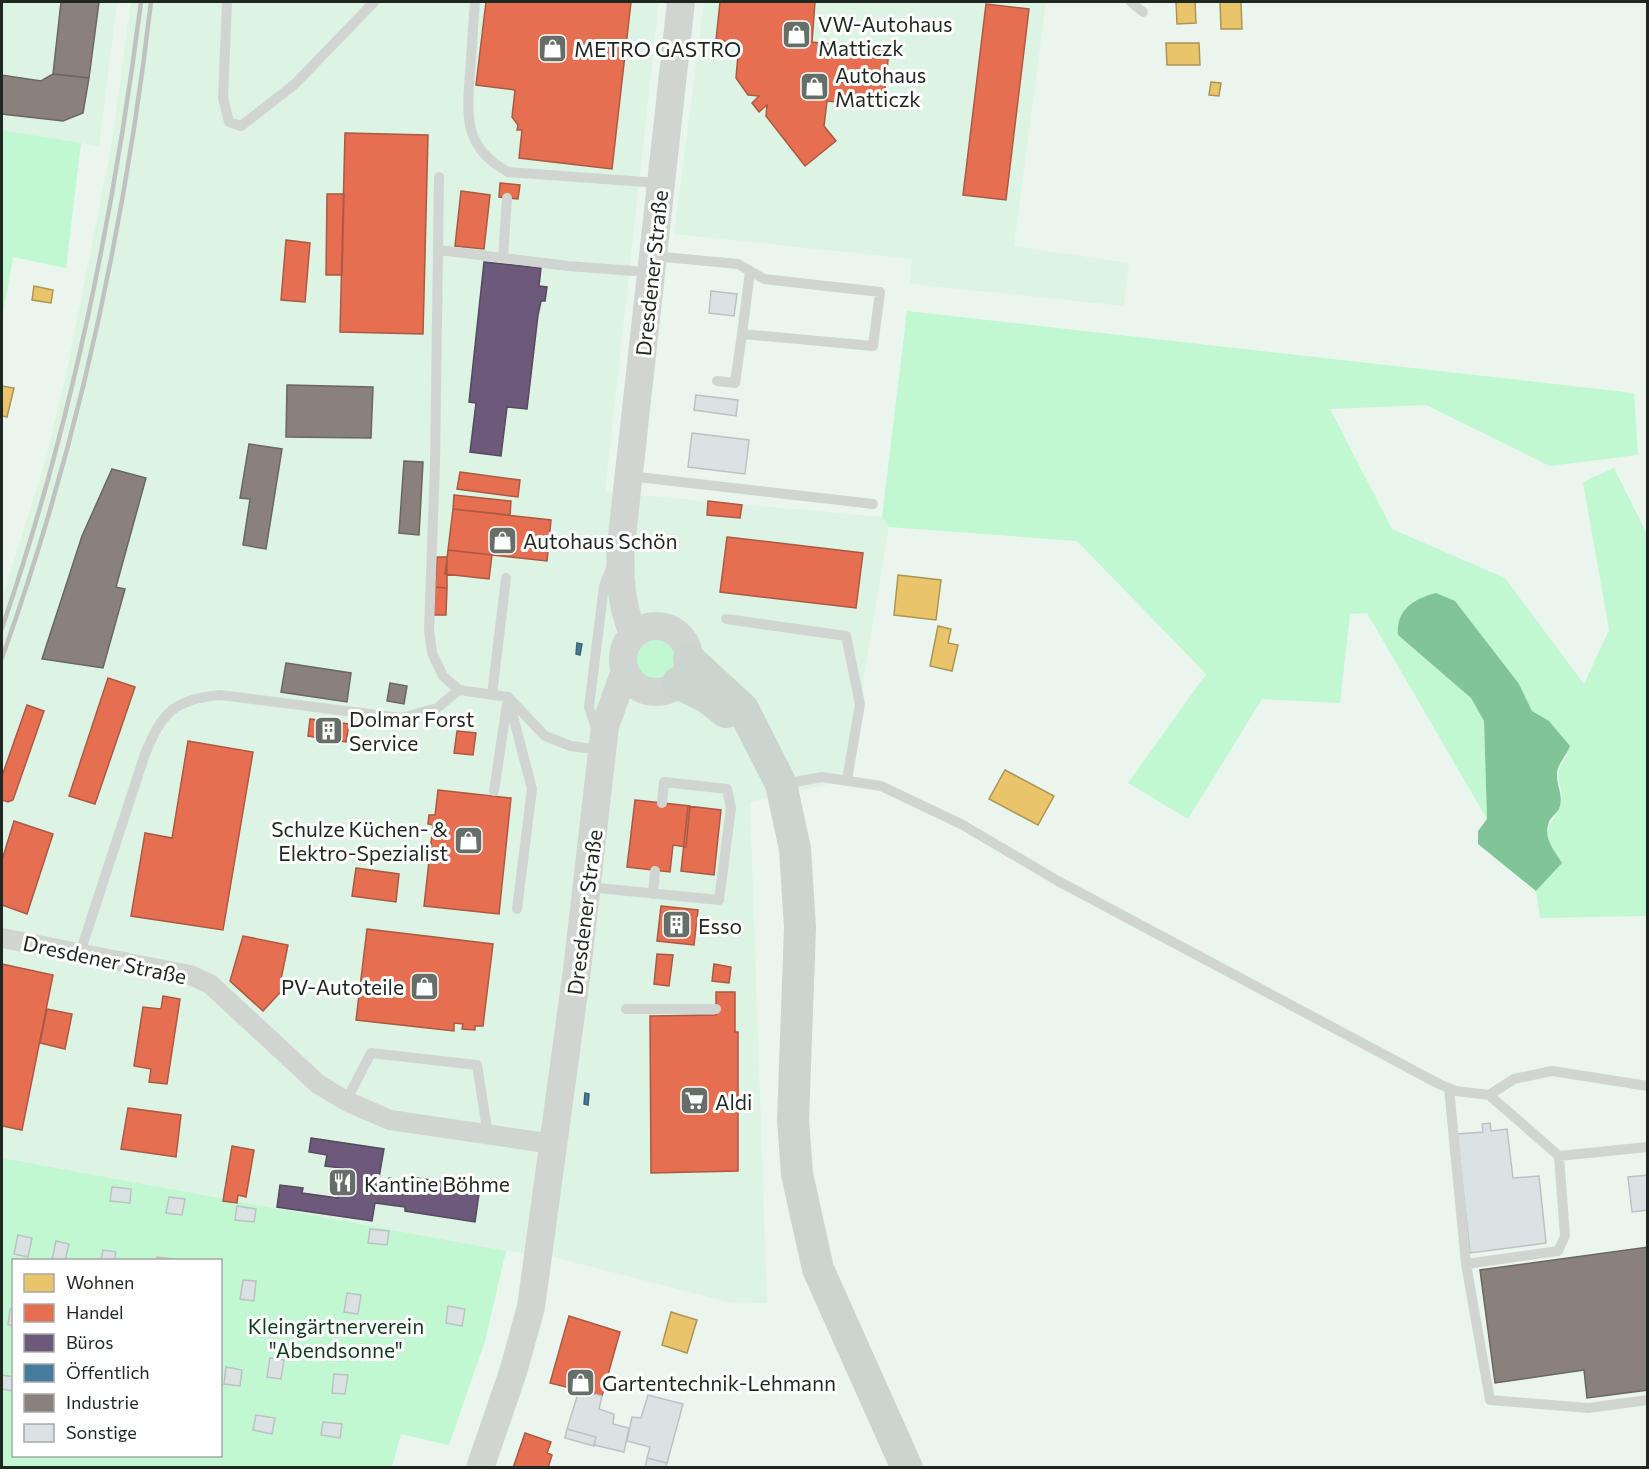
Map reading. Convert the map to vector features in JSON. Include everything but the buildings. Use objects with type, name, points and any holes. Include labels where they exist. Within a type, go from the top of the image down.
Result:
[{"type":"main road","name":"Dresdener Straße","points":[[480,1467],[513,1372],[531,1307],[588,887],[609,712],[634,680],[623,652],[643,630],[636,593],[621,545],[643,263],[661,183],[681,2]]},
{"type":"main road","points":[[634,680],[659,692],[683,671],[686,646],[679,636],[667,628],[643,630]]},
{"type":"main road","points":[[683,671],[708,698],[759,740],[780,784],[795,849],[800,928],[793,1120],[797,1174],[818,1269],[907,1467]]},
{"type":"street","name":"Dresdener Straße","points":[[2,938],[190,975],[210,984],[318,1083],[346,1101],[390,1120],[553,1144]]},
{"type":"lane","points":[[227,2],[222,98],[229,122],[241,126],[295,84],[374,2]]},
{"type":"lane","points":[[475,2],[467,120],[475,142],[490,162],[508,172],[661,183]]},
{"type":"lane","points":[[1131,2],[1143,12]]},
{"type":"lane","points":[[440,177],[429,630],[432,653],[442,676],[459,690],[508,697],[545,736],[571,746],[604,751],[589,707],[604,586],[621,545]]},
{"type":"lane","points":[[503,258],[507,198]]},
{"type":"lane","points":[[439,250],[503,258],[568,271],[643,263],[738,264],[764,279],[880,292],[873,346],[742,334]]},
{"type":"lane","points":[[717,381],[735,383],[750,271]]},
{"type":"lane","points":[[628,476],[873,504]]},
{"type":"lane","points":[[492,695],[506,578]]},
{"type":"lane","points":[[726,619],[846,636],[860,704],[847,780]]},
{"type":"lane","points":[[80,953],[145,754],[157,725],[174,706],[198,696],[220,694],[401,718],[437,708],[459,690]]},
{"type":"lane","points":[[494,791],[508,697]]},
{"type":"lane","points":[[508,697],[532,789],[517,909]]},
{"type":"lane","points":[[780,784],[822,777],[881,786],[960,824],[1059,881],[1449,1088],[1490,1095],[1559,1156],[1565,1236],[1558,1251],[1466,1263]]},
{"type":"lane","points":[[588,887],[719,900],[730,808],[727,789],[664,782],[662,803]]},
{"type":"lane","points":[[653,894],[655,871]]},
{"type":"lane","points":[[626,1009],[716,1009]]},
{"type":"lane","points":[[346,1101],[371,1053],[477,1065],[488,1135]]},
{"type":"lane","points":[[1490,1095],[1514,1079],[1551,1071],[1647,1086]]},
{"type":"lane","points":[[1449,1088],[1466,1263],[1490,1400],[1588,1408],[1647,1400]]},
{"type":"lane","points":[[1559,1156],[1647,1147]]},
{"type":"shaded area","points":[[2,2],[117,2],[99,146],[2,130]]},
{"type":"shaded area","points":[[131,2],[659,2],[605,492],[882,517],[889,527],[847,780],[750,802],[767,1303],[728,1302],[553,1257],[506,1251],[2,1158],[2,599],[46,459],[67,371],[111,148]]},
{"type":"shaded area","points":[[704,2],[1046,2],[1014,246],[1129,263],[1124,306],[910,284],[912,259],[674,234]]},
{"type":"shaded area","points":[[1436,593],[1455,601],[1519,684],[1532,711],[1549,721],[1570,746],[1558,768],[1560,804],[1550,820],[1547,832],[1552,848],[1562,863],[1536,891],[1478,844],[1478,831],[1487,819],[1484,721],[1471,698],[1398,635],[1398,626],[1403,612],[1413,602]]},
{"type":"green space","points":[[2,130],[81,143],[66,268],[13,257],[2,319]]},
{"type":"green space","points":[[907,311],[1634,393],[1638,455],[1550,466],[1426,405],[1330,409],[1392,529],[1505,578],[1584,684],[1609,630],[1583,482],[1614,468],[1647,534],[1647,916],[1540,918],[1536,891],[1561,863],[1550,845],[1548,834],[1549,826],[1561,801],[1558,776],[1567,756],[1549,721],[1532,711],[1519,684],[1398,635],[1471,698],[1484,721],[1487,819],[1367,613],[1350,614],[1340,703],[1262,699],[1188,819],[1128,783],[1206,674],[1077,541],[889,527],[882,517]]},
{"type":"green space","points":[[655,638],[663,639],[670,644],[675,651],[675,667],[670,674],[663,679],[655,680],[647,679],[640,674],[635,667],[634,659],[635,651],[640,644],[647,639]]},
{"type":"green space","name":"Kleingärtnerverein \"Abendsonne\"","points":[[2,1158],[506,1251],[485,1341],[449,1445],[401,1434],[392,1467],[2,1467]]},
{"type":"railway","points":[[2,628],[49,474],[88,318],[118,161],[141,2]]},
{"type":"railway","points":[[2,658],[54,498],[95,334],[127,169],[151,2]]},
{"type":"place","name":"VW-Autohaus Matticzk","points":[[797,35]]},
{"type":"place","name":"METRO GASTRO","points":[[553,48]]},
{"type":"place","name":"Autohaus Matticzk","points":[[814,86]]},
{"type":"place","name":"Autohaus Schön","points":[[502,540]]},
{"type":"place","name":"Dolmar Forst Service","points":[[328,730]]},
{"type":"place","name":"Schulze Küchen- & Elektro-Spezialist","points":[[469,840]]},
{"type":"place","name":"Esso","points":[[677,925]]},
{"type":"place","name":"PV-Autoteile","points":[[425,986]]},
{"type":"place","name":"Aldi","points":[[694,1101]]},
{"type":"place","name":"Kantine Böhme","points":[[343,1183]]},
{"type":"place","name":"Gartentechnik-Lehmann","points":[[581,1382]]}]
